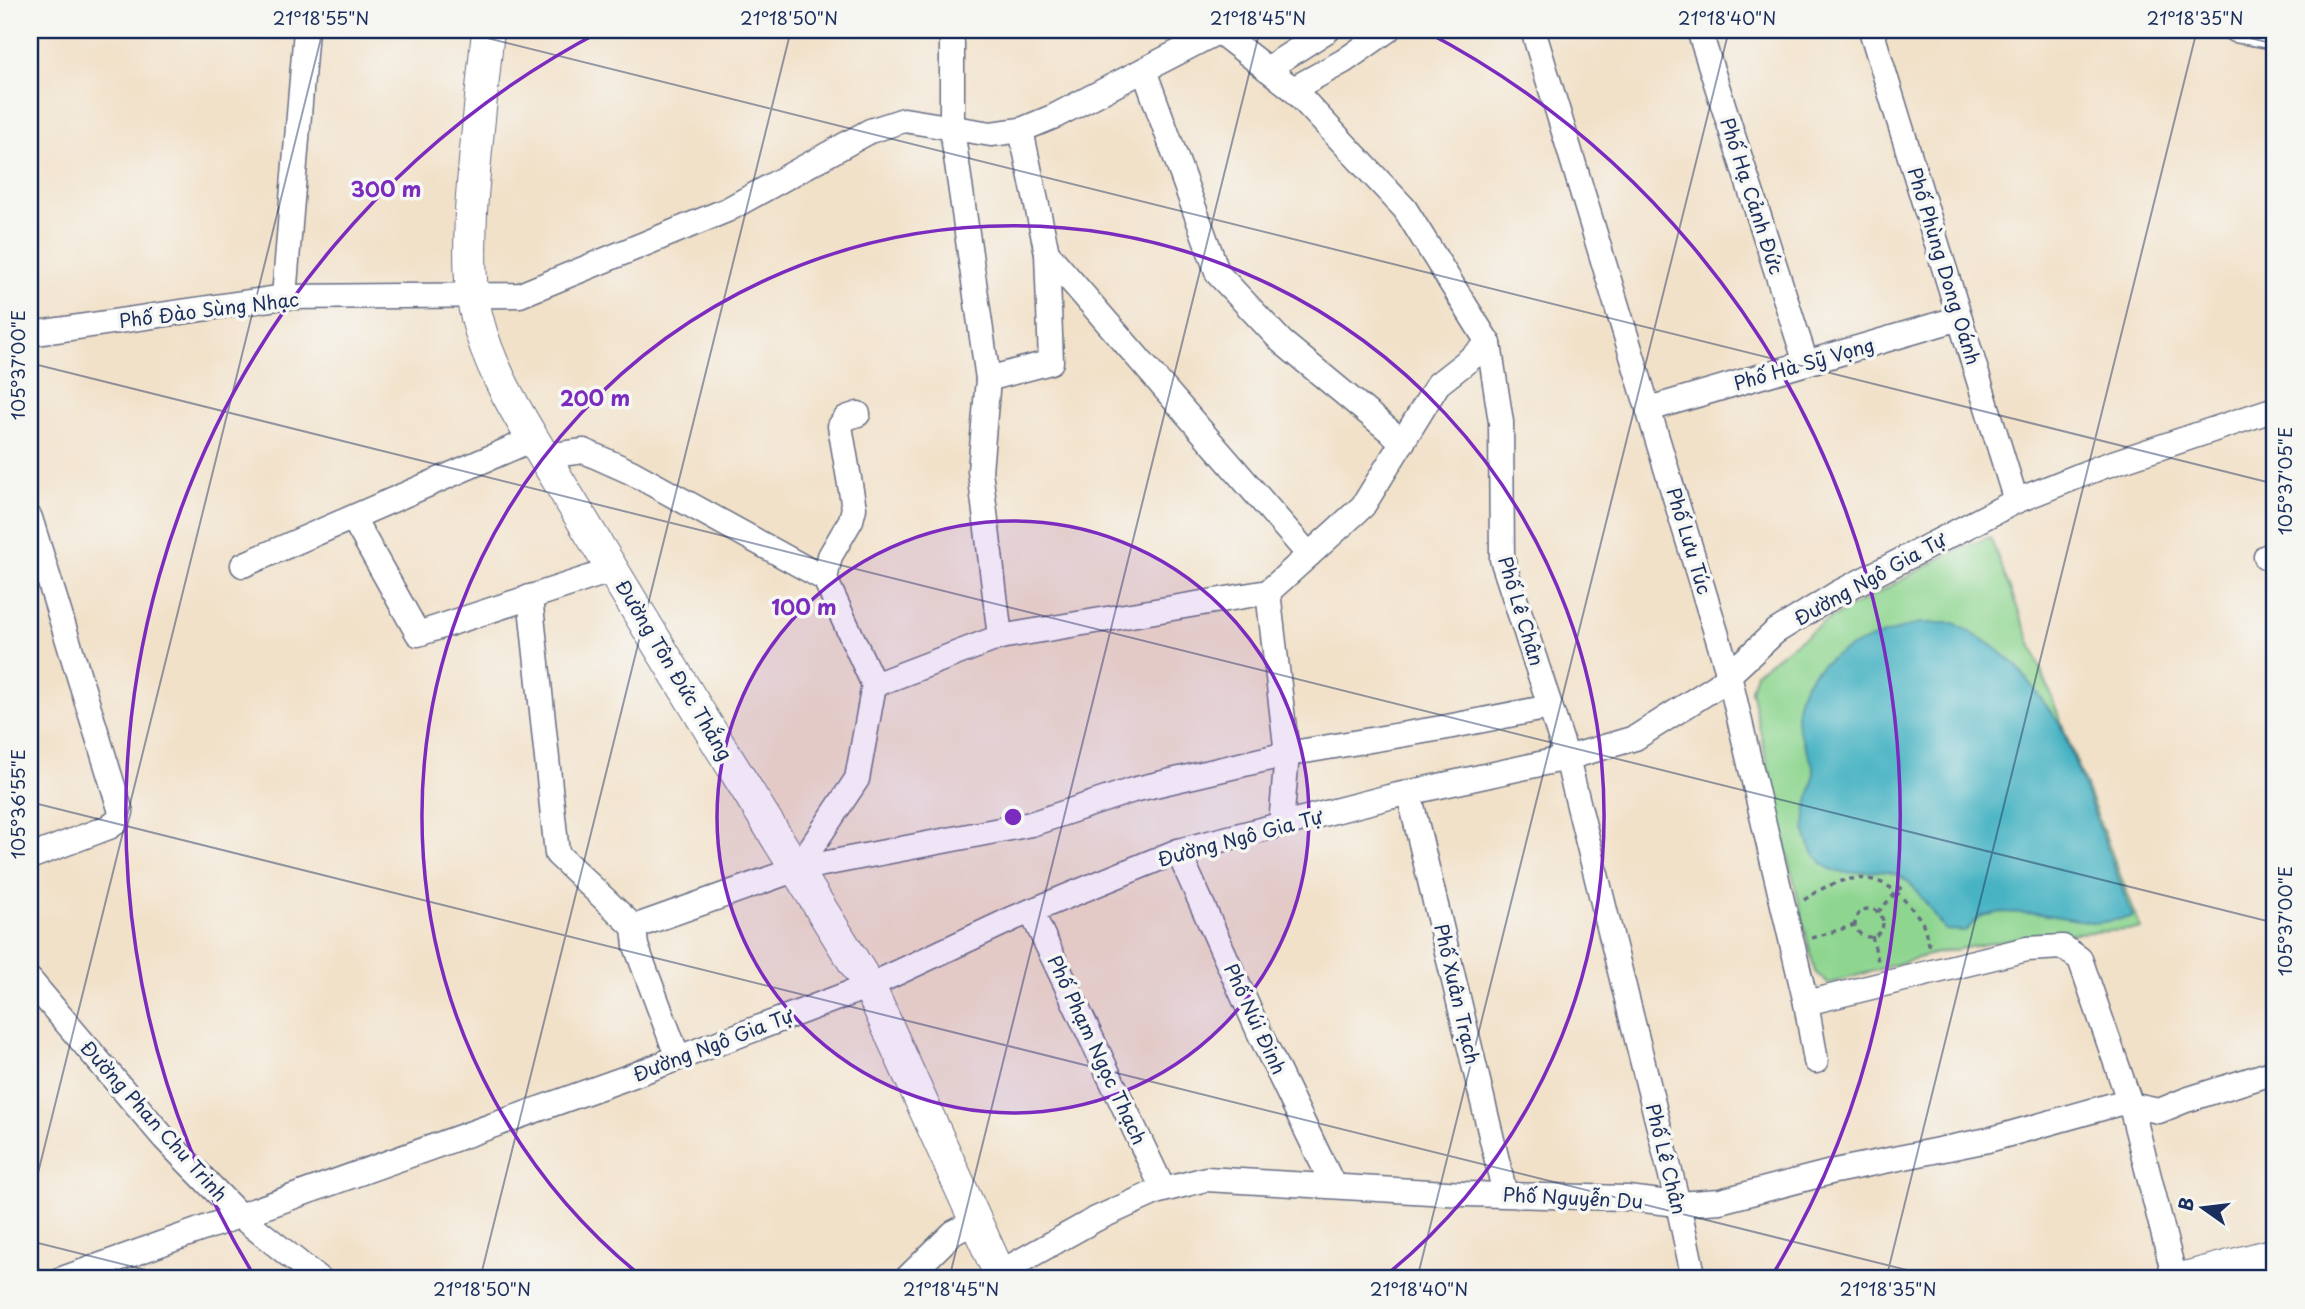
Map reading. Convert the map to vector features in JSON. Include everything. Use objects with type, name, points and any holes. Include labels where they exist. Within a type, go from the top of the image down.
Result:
[{"type":"main road","name":"Đường Tôn Đức Thắng","points":[[488,30],[474,167],[470,241],[476,317],[490,358],[511,402],[869,986],[1000,1276]]},
{"type":"main road","points":[[2181,1279],[2275,1254]]},
{"type":"street","points":[[284,297],[306,30]]},
{"type":"street","name":"Phố Đào Sùng Nhạc","points":[[30,334],[284,297],[520,295],[727,211],[870,131],[904,120],[952,130],[991,134],[1021,130],[1055,116],[1218,30]]},
{"type":"street","name":"Phố Lê Chân","points":[[1218,30],[1293,89],[1405,209],[1489,344],[1501,422],[1502,559],[1567,758],[1694,1279]]},
{"type":"street","points":[[1267,69],[1328,30]]},
{"type":"street","points":[[1293,89],[1343,61],[1388,30]]},
{"type":"street","name":"Phố Lưu Túc","points":[[1533,30],[1729,675],[1806,1003],[1816,1060]]},
{"type":"street","name":"Phố Hạ Cảnh Đức","points":[[1699,30],[1806,363]]},
{"type":"street","name":"Phố Phùng Dong Oánh","points":[[1871,30],[2016,501]]},
{"type":"street","points":[[2235,30],[2275,37]]},
{"type":"street","points":[[952,43],[952,130],[988,379],[981,471],[1000,637]]},
{"type":"street","points":[[1144,70],[1218,274],[1282,342],[1403,442]]},
{"type":"street","points":[[988,379],[1051,362],[1047,253],[1021,130]]},
{"type":"street","points":[[1047,253],[1309,555]]},
{"type":"street","name":"Phố Hà Sỹ Vọng","points":[[1649,410],[1960,318]]},
{"type":"street","points":[[874,685],[1000,637],[1268,592],[1363,506],[1438,384],[1489,344]]},
{"type":"street","name":"Đường Ngô Gia Tự","points":[[62,1279],[678,1058],[869,986],[1031,911],[1178,851],[1409,793],[1567,758],[1635,738],[1717,686],[1775,632],[1838,593],[2016,501],[2101,467],[2275,408]]},
{"type":"street","points":[[825,579],[831,556],[851,520],[854,508],[840,426],[846,418],[858,414]]},
{"type":"street","points":[[243,565],[352,518],[539,448],[584,451],[631,472],[825,579],[874,685],[857,779],[797,869]]},
{"type":"street","points":[[30,518],[121,812],[118,821],[109,827],[30,857]]},
{"type":"street","points":[[352,518],[418,634],[613,570]]},
{"type":"street","points":[[1268,592],[1287,754],[1282,825]]},
{"type":"street","points":[[530,597],[557,854],[634,927],[636,946],[678,1058]]},
{"type":"street","points":[[634,927],[797,869],[1031,824],[1133,790],[1287,754],[1442,728],[1550,706]]},
{"type":"street","name":"Phố Xuân Trạch","points":[[1409,793],[1505,1194]]},
{"type":"street","name":"Phố Núi Đinh","points":[[1178,851],[1260,1034],[1334,1185]]},
{"type":"street","name":"Phố Phạm Ngọc Thạch","points":[[1031,911],[1163,1189]]},
{"type":"street","points":[[1806,1003],[2027,949],[2063,947],[2080,959],[2132,1106],[2175,1279]]},
{"type":"street","name":"Đường Phan Chu Trinh","points":[[30,980],[164,1138],[240,1216],[319,1279]]},
{"type":"street","name":"Phố Nguyễn Du","points":[[1000,1276],[1096,1219],[1163,1189],[1206,1179],[1628,1198],[1678,1205],[1720,1201],[1835,1171],[1989,1140],[2120,1103],[2159,1111],[2275,1072]]},
{"type":"street","points":[[906,1279],[953,1233],[976,1221]]},
{"type":"path","points":[[1799,903],[1824,886],[1860,877],[1878,881],[1896,892],[1922,923],[1932,954]]},
{"type":"path","points":[[1878,912],[1905,883]]},
{"type":"path","points":[[1867,909],[1878,912],[1883,920],[1883,927],[1872,936],[1865,936],[1856,925],[1856,918],[1860,912],[1867,909]]},
{"type":"path","points":[[1807,939],[1856,925]]},
{"type":"path","points":[[1872,936],[1880,969]]},
{"type":"green space","points":[[1990,537],[2141,929],[2030,936],[1932,954],[1828,984],[1815,972],[1807,939],[1751,690],[1756,672],[1824,622],[1951,553]]},
{"type":"water","points":[[1920,623],[1954,623],[1992,645],[2016,665],[2060,724],[2133,917],[2097,923],[2041,914],[2002,912],[1981,916],[1965,931],[1945,930],[1906,880],[1884,871],[1841,872],[1831,869],[1814,854],[1807,838],[1805,821],[1814,771],[1798,726],[1798,703],[1806,683],[1819,667],[1857,644]]}]
